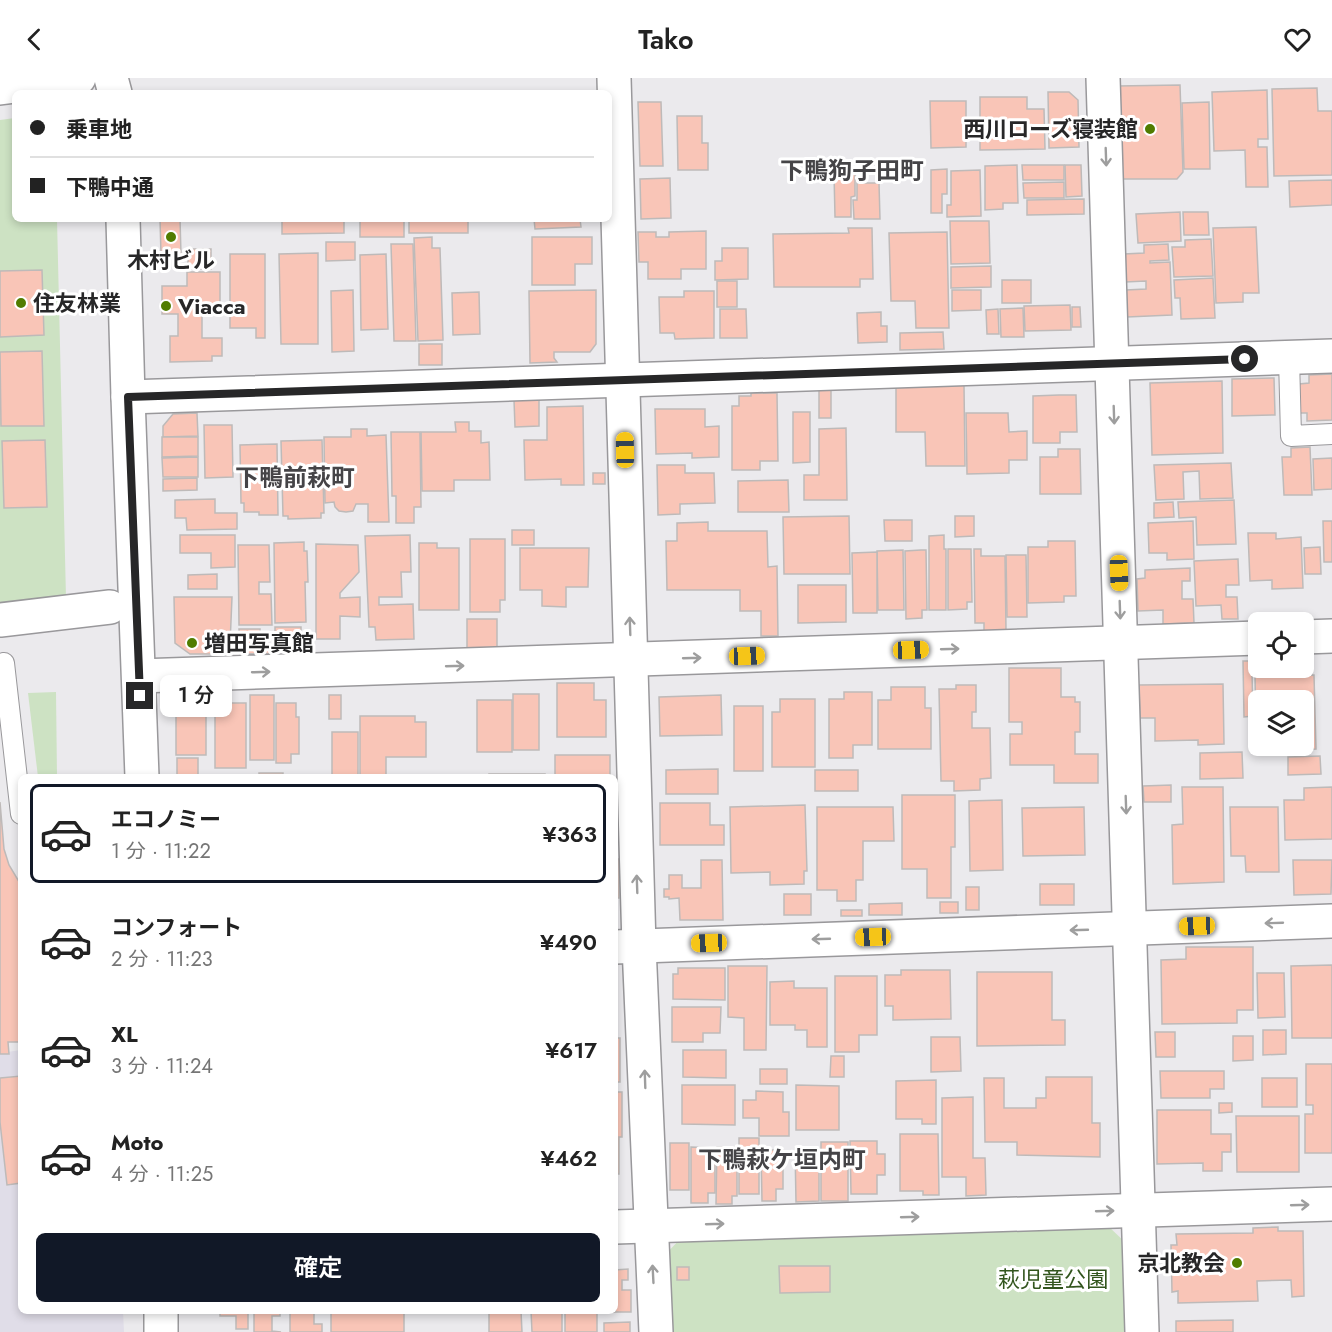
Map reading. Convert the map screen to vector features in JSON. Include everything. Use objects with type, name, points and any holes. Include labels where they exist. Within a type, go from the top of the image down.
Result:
[{"type":"street","points":[[0,88],[79,78]]},
{"type":"street","points":[[614,78],[631,660],[627,946],[650,1226],[656,1332]]},
{"type":"street","points":[[1103,78],[1142,1332]]},
{"type":"street","points":[[123,222],[142,774]]},
{"type":"street","points":[[128,397],[1332,356]]},
{"type":"street","points":[[0,620],[110,607]]},
{"type":"street","points":[[1314,637],[1332,636]]},
{"type":"street","points":[[139,676],[1248,638]]},
{"type":"street","points":[[627,946],[1332,921]]},
{"type":"street","points":[[618,1227],[1332,1204]]},
{"type":"street","points":[[160,1314],[161,1332]]},
{"type":"lane","points":[[1289,358],[1291,436],[1332,434]]},
{"type":"lane","points":[[4,663],[18,787]]},
{"type":"shaded area","points":[[18,1050],[18,1314],[123,1314],[124,1332],[0,1332],[0,1053]]},
{"type":"green space","points":[[12,118],[12,222],[57,222],[66,598],[0,605],[0,120]]},
{"type":"green space","points":[[56,692],[57,774],[38,774],[28,693]]},
{"type":"green space","name":"萩児童公園","points":[[1107,1225],[1128,1245],[1128,1332],[666,1332],[663,1257],[684,1235]]},
{"type":"building","name":"西川ローズ寝装館","points":[[1180,85],[1183,172],[1177,179],[1119,179],[1117,86]]},
{"type":"building","points":[[1317,88],[1318,111],[1332,111],[1332,175],[1274,176],[1272,89]]},
{"type":"building","points":[[1267,90],[1268,139],[1258,139],[1258,147],[1267,147],[1268,187],[1246,187],[1245,150],[1214,151],[1212,92]]},
{"type":"building","points":[[1048,92],[1069,92],[1078,100],[1079,147],[1049,148]]},
{"type":"building","points":[[980,97],[1027,97],[1027,109],[1044,109],[1045,149],[980,150]]},
{"type":"building","points":[[930,101],[966,101],[966,147],[931,148]]},
{"type":"building","points":[[638,102],[661,102],[663,166],[640,166]]},
{"type":"building","points":[[1209,102],[1210,169],[1184,169],[1182,103]]},
{"type":"building","points":[[677,116],[702,116],[702,143],[708,143],[708,170],[678,170]]},
{"type":"building","points":[[1017,165],[1018,203],[1003,203],[1003,209],[985,210],[985,166]]},
{"type":"building","points":[[1022,165],[1064,165],[1064,180],[1023,180]]},
{"type":"building","points":[[1065,165],[1081,165],[1082,196],[1066,197]]},
{"type":"building","points":[[947,169],[947,194],[942,194],[942,213],[931,213],[931,170]]},
{"type":"building","points":[[980,170],[981,216],[947,217],[947,205],[951,205],[951,171]]},
{"type":"building","points":[[855,172],[855,196],[851,197],[851,217],[835,217],[834,173]]},
{"type":"building","points":[[670,178],[671,218],[641,219],[640,179]]},
{"type":"building","points":[[1332,180],[1332,205],[1290,207],[1289,181]]},
{"type":"building","points":[[1064,182],[1064,198],[1024,198],[1023,183]]},
{"type":"building","points":[[857,183],[879,183],[880,219],[854,219],[853,200],[857,200]]},
{"type":"building","points":[[1084,199],[1084,214],[1027,215],[1027,200]]},
{"type":"building","points":[[1180,212],[1181,241],[1138,243],[1136,214]]},
{"type":"building","points":[[1183,212],[1208,212],[1209,235],[1184,235]]},
{"type":"building","points":[[950,221],[989,221],[990,263],[951,264]]},
{"type":"building","name":"木村ビル","points":[[160,222],[180,222],[181,254],[161,255]]},
{"type":"building","points":[[282,222],[344,222],[344,233],[282,234]]},
{"type":"building","points":[[360,222],[404,222],[404,237],[360,237]]},
{"type":"building","points":[[409,222],[468,222],[468,233],[409,233]]},
{"type":"building","points":[[534,222],[580,222],[581,227],[535,229]]},
{"type":"building","points":[[1256,227],[1259,293],[1243,293],[1243,302],[1216,303],[1213,228]]},
{"type":"building","points":[[848,228],[872,228],[873,279],[860,279],[860,287],[774,287],[773,234],[849,233]]},
{"type":"building","points":[[706,231],[706,269],[681,269],[681,279],[648,279],[648,262],[639,262],[638,232],[656,232],[656,237],[669,237],[669,232]]},
{"type":"building","points":[[947,232],[949,328],[916,328],[915,301],[891,301],[889,233]]},
{"type":"building","points":[[432,237],[432,248],[440,248],[443,340],[418,341],[414,238]]},
{"type":"building","points":[[532,237],[592,237],[592,264],[575,264],[575,285],[532,285]]},
{"type":"building","points":[[1211,239],[1213,276],[1174,277],[1172,247],[1185,247],[1185,240]]},
{"type":"building","points":[[326,242],[355,242],[355,260],[326,261]]},
{"type":"building","points":[[391,244],[413,244],[416,341],[394,341]]},
{"type":"building","points":[[1168,244],[1169,260],[1150,261],[1150,263],[1170,262],[1172,315],[1127,317],[1126,290],[1146,289],[1146,281],[1125,282],[1124,254],[1144,253],[1144,245]]},
{"type":"building","points":[[722,248],[748,248],[748,279],[715,280],[715,261],[722,261]]},
{"type":"building","points":[[188,249],[211,249],[211,269],[188,269]]},
{"type":"building","points":[[318,253],[318,344],[281,344],[279,254]]},
{"type":"building","points":[[230,254],[265,254],[265,338],[256,338],[256,328],[230,328]]},
{"type":"building","points":[[386,254],[388,329],[361,330],[360,255]]},
{"type":"building","points":[[991,266],[991,287],[951,288],[951,267]]},
{"type":"building","name":"住友林業","points":[[42,270],[44,335],[0,337],[0,271]]},
{"type":"building","points":[[187,272],[220,272],[220,311],[202,311],[202,338],[222,338],[222,356],[212,356],[212,361],[170,362],[170,336],[178,336],[178,314],[162,314],[162,286],[187,286]]},
{"type":"building","points":[[1213,278],[1215,318],[1181,319],[1180,298],[1175,298],[1174,280]]},
{"type":"building","points":[[1002,280],[1031,280],[1031,303],[1002,303]]},
{"type":"building","points":[[717,281],[737,281],[737,307],[717,307]]},
{"type":"building","points":[[353,290],[354,351],[332,352],[331,291]]},
{"type":"building","points":[[596,290],[596,344],[590,352],[554,352],[557,362],[530,363],[529,291]]},
{"type":"building","points":[[952,290],[981,290],[981,310],[952,311]]},
{"type":"building","points":[[684,291],[714,291],[714,338],[675,339],[674,333],[660,333],[659,297],[684,297]]},
{"type":"building","points":[[479,292],[480,334],[453,335],[452,293]]},
{"type":"building","points":[[1070,305],[1071,330],[1025,331],[1024,306]]},
{"type":"building","points":[[1072,307],[1080,307],[1081,327],[1072,327]]},
{"type":"building","points":[[1023,308],[1024,337],[1001,337],[1000,309]]},
{"type":"building","points":[[720,309],[746,309],[747,338],[720,338]]},
{"type":"building","points":[[998,309],[999,334],[987,334],[986,310]]},
{"type":"building","points":[[881,312],[881,326],[887,326],[887,342],[858,343],[857,313]]},
{"type":"building","points":[[943,332],[944,349],[900,350],[900,333]]},
{"type":"building","points":[[419,344],[442,344],[442,365],[419,365]]},
{"type":"building","points":[[42,351],[44,426],[1,426],[0,352]]},
{"type":"building","points":[[1332,374],[1332,420],[1307,421],[1307,413],[1300,413],[1299,384],[1309,383],[1309,375]]},
{"type":"building","points":[[1274,378],[1275,415],[1232,416],[1232,379]]},
{"type":"building","points":[[1222,381],[1223,453],[1152,455],[1150,383]]},
{"type":"building","points":[[964,385],[965,466],[926,466],[925,432],[896,432],[896,386]]},
{"type":"building","points":[[819,390],[831,390],[831,418],[819,418]]},
{"type":"building","points":[[751,393],[777,393],[778,461],[760,461],[760,470],[732,470],[732,406],[739,406],[739,396],[751,396]]},
{"type":"building","points":[[1076,395],[1077,432],[1060,432],[1060,443],[1033,443],[1033,396]]},
{"type":"building","points":[[539,399],[539,426],[515,427],[514,400]]},
{"type":"building","points":[[583,406],[584,485],[561,485],[561,479],[525,480],[524,440],[547,440],[547,407]]},
{"type":"building","points":[[655,409],[705,409],[705,427],[719,426],[719,457],[692,458],[692,453],[656,454]]},
{"type":"building","points":[[793,412],[810,412],[810,462],[793,463]]},
{"type":"building","points":[[197,413],[198,436],[163,437],[163,426],[173,414]]},
{"type":"building","points":[[966,413],[1008,413],[1009,432],[1027,431],[1027,460],[1009,460],[1009,473],[967,474]]},
{"type":"building","points":[[455,422],[469,422],[469,431],[481,431],[481,443],[489,442],[490,480],[454,480],[454,491],[422,491],[421,432],[456,432]]},
{"type":"building","points":[[204,425],[232,425],[233,477],[205,478]]},
{"type":"building","points":[[846,428],[847,500],[804,500],[804,475],[819,475],[819,429]]},
{"type":"building","points":[[351,429],[367,429],[367,436],[386,435],[389,522],[368,522],[368,504],[356,504],[353,511],[346,512],[339,511],[334,502],[325,503],[324,437],[351,437]]},
{"type":"building","points":[[391,432],[420,432],[421,507],[414,507],[414,523],[396,523],[396,496],[392,496]]},
{"type":"building","points":[[162,437],[198,437],[198,456],[162,457]]},
{"type":"building","points":[[45,440],[47,507],[4,508],[2,441]]},
{"type":"building","points":[[322,440],[324,513],[321,513],[321,518],[288,519],[288,516],[283,516],[281,441]]},
{"type":"building","points":[[277,444],[278,515],[244,512],[244,503],[241,503],[240,445]]},
{"type":"building","points":[[1310,447],[1312,495],[1284,495],[1282,457],[1291,457],[1291,448]]},
{"type":"building","points":[[1058,449],[1080,449],[1081,494],[1040,494],[1040,457],[1058,457]]},
{"type":"building","points":[[198,457],[198,477],[163,477],[162,458]]},
{"type":"building","points":[[1332,458],[1332,489],[1314,490],[1313,459]]},
{"type":"building","points":[[1231,463],[1233,498],[1200,499],[1199,471],[1183,472],[1184,499],[1156,500],[1154,465]]},
{"type":"building","points":[[657,465],[685,465],[685,473],[714,473],[715,503],[680,504],[680,514],[658,515]]},
{"type":"building","points":[[593,473],[605,473],[605,484],[593,484]]},
{"type":"building","points":[[197,478],[197,490],[163,491],[163,479]]},
{"type":"building","points":[[788,480],[789,512],[738,512],[738,481]]},
{"type":"building","points":[[215,499],[215,513],[237,513],[237,529],[187,530],[186,518],[175,518],[175,500]]},
{"type":"building","points":[[1234,500],[1236,544],[1197,545],[1196,517],[1179,518],[1178,502]]},
{"type":"building","points":[[1173,502],[1174,517],[1154,518],[1154,503]]},
{"type":"building","points":[[849,516],[850,574],[784,574],[783,517]]},
{"type":"building","points":[[955,516],[974,516],[974,536],[955,537]]},
{"type":"building","points":[[884,520],[912,520],[912,541],[885,541]]},
{"type":"building","points":[[1193,521],[1194,559],[1167,560],[1167,553],[1149,553],[1148,523]]},
{"type":"building","points":[[1323,521],[1332,521],[1332,562],[1324,562]]},
{"type":"building","points":[[708,522],[708,531],[767,531],[768,567],[777,566],[778,636],[761,636],[761,611],[740,611],[740,590],[667,590],[666,541],[677,541],[677,523]]},
{"type":"building","points":[[512,530],[534,530],[534,545],[512,545]]},
{"type":"building","points":[[1248,533],[1276,533],[1276,539],[1301,537],[1303,588],[1272,589],[1272,580],[1250,581]]},
{"type":"building","points":[[180,535],[235,535],[235,567],[211,568],[211,553],[180,553]]},
{"type":"building","points":[[410,535],[411,572],[401,572],[402,597],[379,597],[379,605],[413,604],[414,639],[376,640],[375,627],[369,627],[365,536]]},
{"type":"building","points":[[944,535],[946,610],[929,610],[929,536]]},
{"type":"building","points":[[470,539],[505,539],[505,600],[500,600],[500,612],[470,612]]},
{"type":"building","points":[[1048,541],[1075,541],[1076,596],[1064,596],[1064,602],[1028,603],[1028,547],[1048,547]]},
{"type":"building","points":[[304,542],[304,551],[307,551],[308,582],[305,582],[306,622],[275,623],[274,543]]},
{"type":"building","points":[[419,543],[437,543],[437,548],[459,548],[459,610],[419,610]]},
{"type":"building","points":[[316,544],[358,545],[359,572],[340,593],[340,598],[360,597],[360,617],[340,616],[340,639],[316,639]]},
{"type":"building","points":[[238,545],[269,545],[270,582],[259,582],[259,594],[271,594],[272,625],[239,625]]},
{"type":"building","points":[[1320,547],[1321,574],[1305,574],[1304,548]]},
{"type":"building","points":[[520,548],[589,548],[588,587],[566,587],[566,607],[542,606],[542,590],[520,590]]},
{"type":"building","points":[[948,549],[971,549],[972,602],[967,602],[967,609],[948,610]]},
{"type":"building","points":[[974,549],[981,549],[981,556],[1005,556],[1006,630],[984,631],[984,623],[975,623]]},
{"type":"building","points":[[903,550],[904,610],[878,610],[877,551]]},
{"type":"building","points":[[926,550],[927,610],[922,610],[922,618],[906,619],[905,551]]},
{"type":"building","points":[[877,552],[877,613],[853,613],[852,553]]},
{"type":"building","points":[[1006,555],[1026,555],[1027,617],[1007,617]]},
{"type":"building","points":[[1238,559],[1239,585],[1226,585],[1226,597],[1237,597],[1238,619],[1222,619],[1221,605],[1196,606],[1194,561]]},
{"type":"building","points":[[1190,568],[1190,581],[1182,581],[1182,599],[1193,599],[1194,623],[1163,624],[1163,610],[1138,611],[1137,579],[1145,578],[1145,570]]},
{"type":"building","points":[[217,574],[217,589],[188,589],[188,575]]},
{"type":"building","points":[[798,585],[846,585],[846,622],[798,623]]},
{"type":"building","points":[[174,597],[232,597],[230,645],[217,654],[190,654],[175,643]]},
{"type":"building","points":[[467,619],[497,619],[497,649],[467,649]]},
{"type":"building","points":[[275,627],[301,627],[301,644],[309,644],[309,653],[240,654],[239,629],[260,629],[260,647],[275,646]]},
{"type":"building","points":[[1243,661],[1248,661],[1248,678],[1252,678],[1252,690],[1248,690],[1248,717],[1244,717]]},
{"type":"building","points":[[1009,668],[1061,668],[1061,697],[1075,697],[1075,702],[1080,702],[1080,732],[1075,732],[1075,754],[1098,754],[1098,783],[1054,783],[1054,765],[1010,765],[1010,734],[1022,734],[1022,722],[1009,722]]},
{"type":"building","points":[[1314,675],[1316,749],[1314,749],[1314,690],[1255,690],[1255,678],[1314,678]]},
{"type":"building","points":[[557,683],[594,683],[594,700],[606,700],[606,737],[557,737]]},
{"type":"building","points":[[1223,684],[1224,744],[1198,745],[1198,740],[1155,741],[1155,718],[1140,718],[1139,685]]},
{"type":"building","points":[[956,685],[976,685],[976,712],[972,712],[972,728],[990,728],[991,778],[980,779],[980,790],[954,791],[954,781],[941,781],[939,689],[956,689]]},
{"type":"building","points":[[891,687],[925,687],[925,708],[931,708],[931,749],[878,749],[878,700],[891,700]]},
{"type":"building","points":[[844,692],[872,692],[872,745],[853,745],[853,758],[829,758],[829,699],[844,699]]},
{"type":"building","points":[[513,694],[539,694],[539,750],[513,750]]},
{"type":"building","points":[[250,695],[274,695],[274,760],[250,760]]},
{"type":"building","points":[[329,695],[341,695],[341,719],[329,719]]},
{"type":"building","points":[[721,695],[722,735],[660,736],[659,697]]},
{"type":"building","points":[[780,699],[815,699],[815,767],[772,767],[772,712],[780,712]]},
{"type":"building","points":[[477,700],[512,700],[512,752],[477,752]]},
{"type":"building","points":[[185,702],[206,702],[206,755],[176,755],[176,714],[185,714]]},
{"type":"building","points":[[215,703],[246,703],[246,768],[215,768]]},
{"type":"building","points":[[276,703],[296,703],[296,717],[299,717],[299,754],[291,754],[291,763],[276,763]]},
{"type":"building","points":[[734,706],[763,706],[763,771],[734,771]]},
{"type":"building","points":[[360,716],[415,716],[415,722],[426,722],[426,757],[386,757],[386,774],[360,774]]},
{"type":"building","points":[[332,732],[358,732],[358,774],[332,774]]},
{"type":"building","points":[[1242,752],[1243,778],[1200,779],[1200,753]]},
{"type":"building","points":[[555,755],[610,755],[610,774],[555,774]]},
{"type":"building","points":[[1320,756],[1321,774],[1288,775],[1288,757]]},
{"type":"building","points":[[177,758],[198,758],[198,774],[177,774]]},
{"type":"building","points":[[718,769],[718,794],[666,794],[666,770]]},
{"type":"building","points":[[815,770],[858,770],[858,791],[815,791]]},
{"type":"building","points":[[259,773],[283,773],[283,774]]},
{"type":"building","points":[[1171,785],[1171,802],[1144,802],[1143,786]]},
{"type":"building","points":[[1182,787],[1223,787],[1224,882],[1173,884],[1172,825],[1183,824]]},
{"type":"building","points":[[1332,787],[1332,839],[1285,840],[1284,800],[1304,800],[1304,788]]},
{"type":"building","points":[[902,795],[955,795],[955,847],[951,847],[951,898],[927,898],[927,869],[902,869]]},
{"type":"building","points":[[1002,800],[1003,870],[970,871],[969,801]]},
{"type":"building","points":[[0,802],[4,849],[9,865],[18,880],[18,1042],[8,1042],[9,1054],[0,1054]]},
{"type":"building","points":[[660,803],[710,803],[710,825],[724,825],[724,845],[660,845]]},
{"type":"building","points":[[805,805],[807,871],[804,871],[804,884],[770,885],[770,872],[731,873],[730,807]]},
{"type":"building","points":[[817,807],[893,807],[894,841],[863,841],[863,880],[856,880],[856,901],[837,901],[837,890],[817,890]]},
{"type":"building","points":[[1084,807],[1085,855],[1023,856],[1022,808]]},
{"type":"building","points":[[1230,807],[1278,807],[1279,872],[1246,872],[1245,856],[1231,856]]},
{"type":"building","points":[[618,859],[619,859],[618,898]]},
{"type":"building","points":[[701,860],[722,860],[723,920],[680,920],[679,898],[664,897],[664,889],[669,889],[669,875],[682,875],[682,888],[701,888]]},
{"type":"building","points":[[1293,860],[1332,860],[1331,894],[1294,895]]},
{"type":"building","points":[[1040,884],[1074,884],[1074,905],[1040,905]]},
{"type":"building","points":[[966,887],[979,887],[979,910],[966,910]]},
{"type":"building","points":[[784,894],[811,894],[811,915],[784,915]]},
{"type":"building","points":[[940,902],[958,902],[958,913],[940,913]]},
{"type":"building","points":[[902,903],[902,915],[869,915],[869,904]]},
{"type":"building","points":[[841,910],[862,910],[862,916],[841,916]]},
{"type":"building","points":[[1186,947],[1253,947],[1253,1010],[1237,1010],[1237,1023],[1162,1024],[1161,960],[1186,959]]},
{"type":"building","points":[[1332,965],[1332,1038],[1292,1038],[1291,966]]},
{"type":"building","points":[[728,966],[767,966],[766,1050],[744,1050],[744,1018],[728,1017]]},
{"type":"building","points":[[678,968],[725,968],[725,1000],[673,999],[673,974],[678,974]]},
{"type":"building","points":[[901,970],[950,970],[951,1019],[893,1020],[893,1006],[885,1006],[885,975],[901,975]]},
{"type":"building","points":[[977,972],[1052,972],[1052,1020],[1065,1020],[1065,1045],[977,1046]]},
{"type":"building","points":[[1257,973],[1284,973],[1285,1017],[1258,1018]]},
{"type":"building","points":[[835,976],[877,976],[877,1035],[859,1035],[859,1052],[835,1052]]},
{"type":"building","points":[[794,981],[794,988],[827,988],[827,1047],[807,1047],[807,1030],[795,1030],[795,1025],[770,1025],[770,982]]},
{"type":"building","points":[[672,1007],[721,1007],[720,1033],[703,1033],[703,1042],[672,1042]]},
{"type":"building","points":[[1263,1030],[1286,1030],[1286,1054],[1263,1055]]},
{"type":"building","points":[[1155,1032],[1175,1032],[1175,1057],[1156,1057]]},
{"type":"building","points":[[1233,1036],[1253,1036],[1253,1060],[1233,1061]]},
{"type":"building","points":[[931,1037],[960,1037],[961,1071],[931,1072]]},
{"type":"building","points":[[618,1038],[620,1038],[620,1082],[618,1082]]},
{"type":"building","points":[[683,1050],[726,1050],[726,1078],[683,1077]]},
{"type":"building","points":[[831,1056],[844,1056],[844,1077],[830,1077]]},
{"type":"building","points":[[1306,1064],[1332,1064],[1332,1153],[1305,1153],[1305,1114],[1313,1114],[1313,1105],[1306,1105]]},
{"type":"building","points":[[760,1069],[787,1069],[787,1084],[760,1084]]},
{"type":"building","points":[[1160,1071],[1224,1071],[1224,1089],[1210,1089],[1210,1098],[1161,1098]]},
{"type":"building","points":[[18,1076],[18,1183],[7,1185],[0,1122],[0,1078]]},
{"type":"building","points":[[1046,1077],[1092,1077],[1092,1123],[1100,1123],[1100,1157],[1017,1155],[1017,1142],[985,1142],[984,1078],[1004,1078],[1004,1108],[1036,1108],[1036,1098],[1046,1098]]},
{"type":"building","points":[[1262,1078],[1297,1078],[1297,1107],[1262,1107]]},
{"type":"building","points":[[936,1080],[936,1124],[922,1124],[922,1119],[896,1119],[896,1081]]},
{"type":"building","points":[[682,1085],[735,1085],[735,1125],[682,1124]]},
{"type":"building","points":[[796,1085],[839,1086],[839,1130],[796,1130]]},
{"type":"building","points":[[756,1091],[783,1092],[783,1112],[789,1112],[789,1136],[759,1136],[759,1118],[743,1118],[743,1100],[756,1100]]},
{"type":"building","points":[[618,1092],[622,1092],[622,1137],[619,1137],[619,1174]]},
{"type":"building","points":[[973,1097],[973,1158],[985,1158],[986,1195],[966,1196],[966,1177],[942,1177],[942,1098]]},
{"type":"building","points":[[1219,1103],[1232,1103],[1232,1112],[1219,1113]]},
{"type":"building","points":[[1157,1110],[1211,1110],[1211,1134],[1231,1134],[1231,1152],[1222,1152],[1222,1171],[1203,1171],[1203,1163],[1157,1164]]},
{"type":"building","points":[[1236,1116],[1299,1116],[1299,1172],[1237,1172]]},
{"type":"building","points":[[900,1134],[938,1134],[939,1195],[923,1195],[923,1191],[900,1191]]},
{"type":"building","points":[[739,1138],[759,1138],[759,1194],[739,1194]]},
{"type":"building","points":[[850,1141],[877,1141],[877,1154],[885,1154],[885,1175],[877,1175],[877,1194],[851,1194]]},
{"type":"building","points":[[821,1142],[848,1142],[848,1201],[821,1201]]},
{"type":"building","points":[[670,1143],[689,1143],[689,1190],[670,1190]]},
{"type":"building","points":[[691,1147],[715,1148],[715,1193],[708,1193],[708,1203],[691,1203]]},
{"type":"building","points":[[717,1147],[737,1147],[737,1196],[732,1196],[732,1204],[716,1204]]},
{"type":"building","points":[[795,1148],[819,1148],[819,1201],[796,1202]]},
{"type":"building","points":[[761,1150],[783,1150],[783,1189],[776,1189],[776,1201],[762,1201]]},
{"type":"building","name":"京北教会","points":[[1278,1227],[1278,1231],[1303,1231],[1304,1296],[1292,1297],[1291,1280],[1257,1281],[1258,1301],[1178,1303],[1178,1291],[1172,1292],[1171,1245],[1177,1245],[1176,1234],[1253,1233],[1253,1228]]},
{"type":"building","points":[[779,1266],[830,1266],[830,1292],[780,1293]]},
{"type":"building","points":[[677,1267],[689,1267],[689,1280],[677,1280]]},
{"type":"building","points":[[628,1269],[628,1280],[622,1280],[622,1290],[631,1290],[631,1312],[618,1312],[618,1270]]},
{"type":"building","points":[[220,1314],[248,1314],[248,1329],[236,1329],[236,1316],[220,1316]]},
{"type":"building","points":[[254,1314],[280,1314],[280,1316],[272,1316],[272,1331],[281,1332],[254,1332]]},
{"type":"building","points":[[290,1314],[314,1314],[314,1324],[322,1324],[322,1332],[290,1332]]},
{"type":"building","points":[[331,1314],[404,1314],[404,1332],[331,1332]]},
{"type":"building","points":[[489,1314],[521,1314],[522,1332],[489,1332]]},
{"type":"building","points":[[531,1314],[562,1314],[562,1332],[532,1332]]},
{"type":"building","points":[[565,1314],[597,1314],[597,1332],[565,1332]]},
{"type":"building","points":[[1233,1320],[1233,1332],[1176,1332],[1176,1321]]},
{"type":"building","points":[[630,1322],[630,1332],[604,1332],[604,1323]]},
{"type":"place","name":"西川ローズ寝装館","points":[[1150,129]]},
{"type":"place","name":"木村ビル","points":[[171,237]]},
{"type":"place","name":"住友林業","points":[[21,303]]},
{"type":"place","name":"Viacca","points":[[166,306]]},
{"type":"place","name":"増田写真館","points":[[192,643]]},
{"type":"place","name":"京北教会","points":[[1237,1263]]},
{"type":"district","name":"下鴨狗子田町","points":[[852,170]]},
{"type":"district","name":"下鴨前萩町","points":[[295,477]]},
{"type":"district","name":"下鴨萩ケ垣内町","points":[[782,1159]]},
{"type":"route","points":[[140,696],[128,397],[1245,359]]}]
